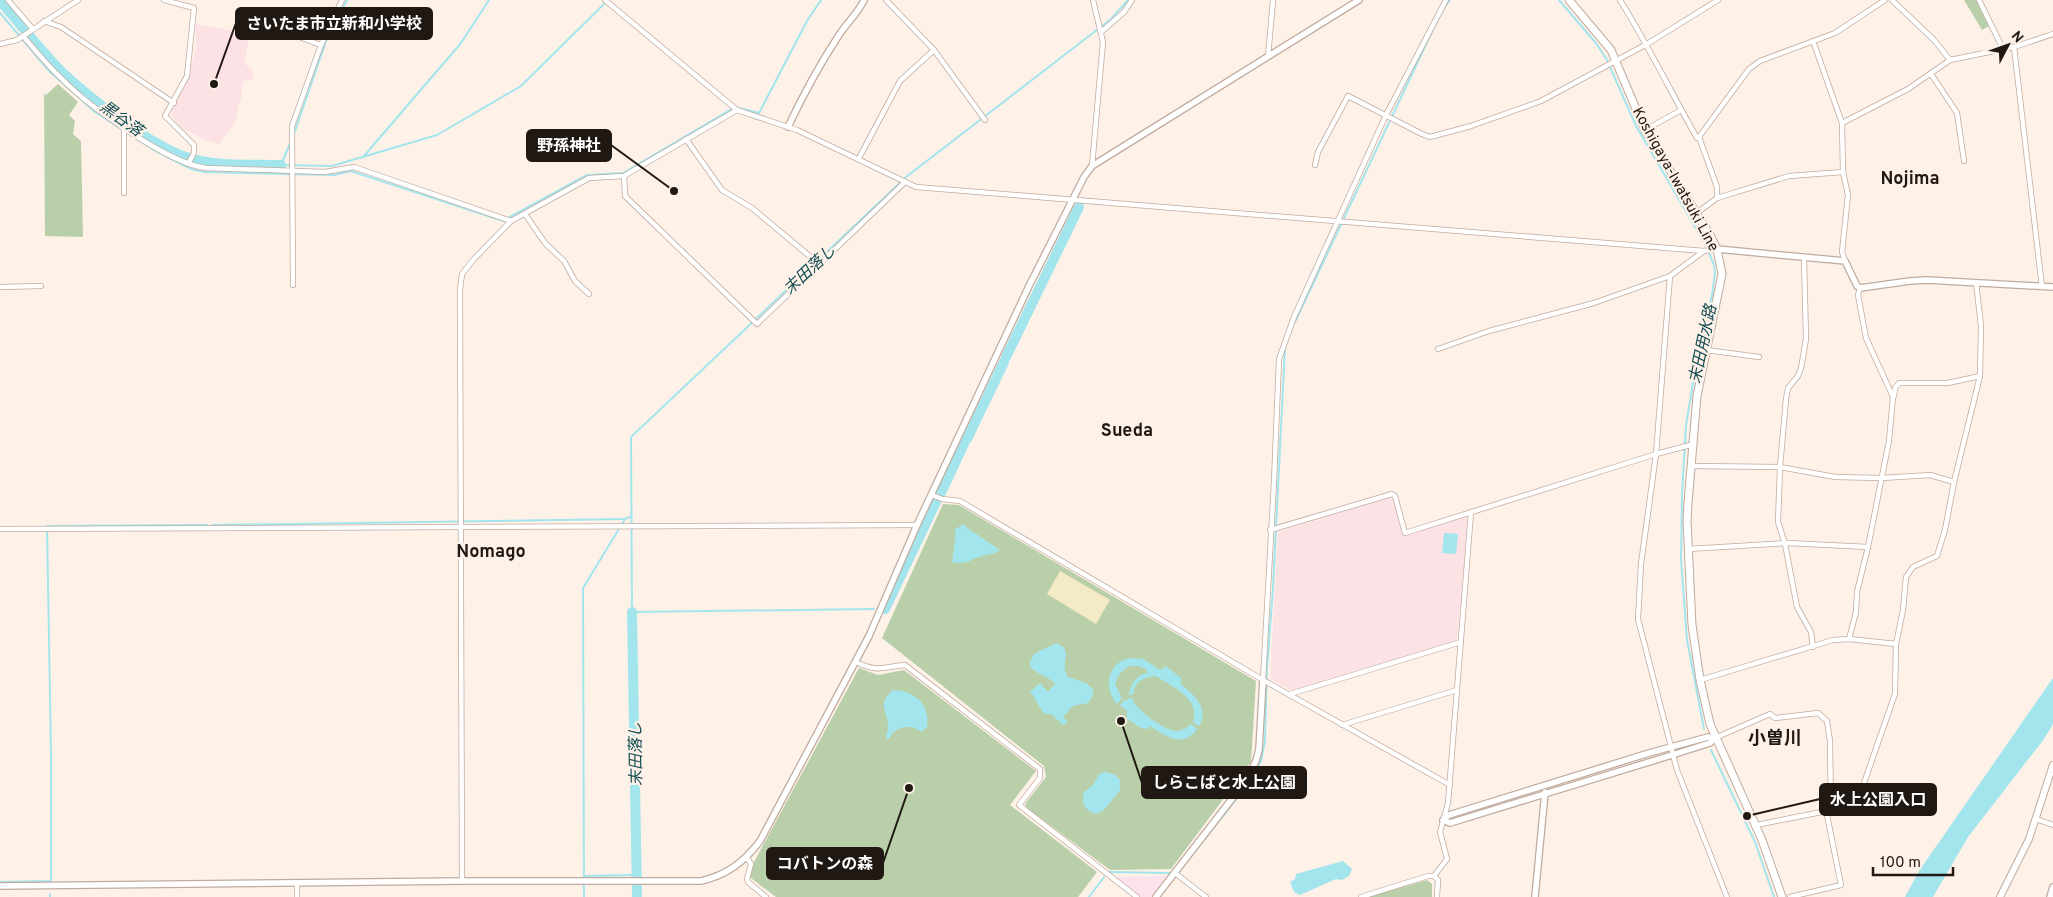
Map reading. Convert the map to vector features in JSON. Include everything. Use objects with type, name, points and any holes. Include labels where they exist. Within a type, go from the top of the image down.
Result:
[{"type":"main road","name":"Koshigaya-Iwatsuki Line","points":[[1569,0],[1605,41],[1611,62],[1645,130],[1697,213],[1709,250],[1722,274],[1722,284],[1706,350],[1688,446],[1692,466],[1687,521],[1692,626],[1706,712],[1715,738],[1769,856],[1782,897]]},
{"type":"main road","points":[[2000,897],[2030,839],[2053,765]]},
{"type":"street","points":[[8,0],[31,29]]},
{"type":"street","points":[[0,44],[17,40],[31,29],[78,0]]},
{"type":"street","points":[[164,0],[194,8],[188,76],[166,116],[194,145],[194,153],[188,164]]},
{"type":"street","points":[[293,285],[292,126],[321,45],[342,0]]},
{"type":"street","points":[[605,0],[737,110],[788,127],[859,158],[916,187],[1845,261]]},
{"type":"street","points":[[788,127],[804,92],[840,34],[861,7],[864,0]]},
{"type":"street","points":[[886,0],[934,50],[984,120]]},
{"type":"street","points":[[1092,166],[1103,42],[1093,0]]},
{"type":"street","points":[[1101,32],[1124,12],[1132,0]]},
{"type":"street","points":[[1268,57],[1273,0]]},
{"type":"street","points":[[0,886],[462,881],[643,882],[707,880],[734,868],[747,858],[760,841],[856,662],[917,525],[1029,286],[1084,177],[1092,166],[1359,0]]},
{"type":"street","points":[[1156,897],[1245,782],[1256,761],[1260,737],[1279,359],[1284,340],[1338,221],[1446,0]]},
{"type":"street","points":[[1620,0],[1647,44],[1681,110],[1699,137],[1717,187],[1718,198]]},
{"type":"street","points":[[1315,165],[1318,152],[1348,96],[1422,134],[1437,135],[1471,126],[1541,101],[1647,44],[1718,0]]},
{"type":"street","points":[[1699,137],[1749,69],[1760,61],[1835,33],[1885,0]]},
{"type":"street","points":[[1892,0],[1934,40],[1950,60]]},
{"type":"street","points":[[1979,0],[2003,49]]},
{"type":"street","points":[[256,15],[283,31],[321,45]]},
{"type":"street","points":[[44,22],[61,26],[174,104]]},
{"type":"street","points":[[1842,123],[1908,89],[1950,60],[2014,47],[2053,34]]},
{"type":"street","points":[[24,35],[62,79],[124,128],[170,156],[188,164],[206,168],[325,172],[354,168],[511,221]]},
{"type":"street","points":[[1813,41],[1842,123],[1843,172],[1848,195],[1842,252],[1857,286],[1860,288]]},
{"type":"street","points":[[2014,47],[2042,287]]},
{"type":"street","points":[[859,158],[895,88],[900,81],[934,50]]},
{"type":"street","points":[[1931,74],[1957,113],[1964,160]]},
{"type":"street","points":[[462,881],[460,283],[462,274],[511,221],[589,178],[624,176],[737,110]]},
{"type":"street","points":[[1645,130],[1681,110]]},
{"type":"street","points":[[124,128],[124,193]]},
{"type":"street","points":[[686,139],[722,190],[752,208],[819,264]]},
{"type":"street","points":[[1697,213],[1718,198],[1790,176],[1843,172]]},
{"type":"street","points":[[624,176],[625,196],[757,324],[905,182]]},
{"type":"street","points":[[525,214],[546,243],[564,261],[575,281],[589,294]]},
{"type":"street","points":[[1438,349],[1489,331],[1594,303],[1670,276],[1709,250]]},
{"type":"street","points":[[1804,257],[1806,339],[1801,368],[1798,376],[1788,388],[1786,399],[1780,468],[1778,522],[1785,544],[1797,607],[1811,632],[1813,647]]},
{"type":"street","points":[[1670,276],[1656,454],[1641,564],[1638,619],[1671,752],[1727,897]]},
{"type":"street","points":[[1860,288],[1910,281],[1976,282],[2053,287]]},
{"type":"street","points":[[1857,803],[1896,694],[1896,644],[1903,610],[1906,577],[1913,567],[1937,556],[1945,530],[1954,482],[1980,376],[1981,326],[1976,282]]},
{"type":"street","points":[[0,287],[42,286]]},
{"type":"street","points":[[1860,288],[1858,295],[1866,338],[1894,396]]},
{"type":"street","points":[[1706,350],[1760,358]]},
{"type":"street","points":[[1849,639],[1856,612],[1857,592],[1889,441],[1895,388],[1899,383],[1948,383],[1980,376]]},
{"type":"street","points":[[1270,530],[1392,494],[1405,533],[1656,454],[1688,446]]},
{"type":"street","points":[[1692,466],[1780,468],[1835,476],[1882,478],[1930,475],[1954,482]]},
{"type":"street","points":[[932,495],[942,499],[960,501],[1263,680],[1450,785]]},
{"type":"street","points":[[1434,876],[1447,859],[1440,832],[1448,803],[1450,785],[1471,512]]},
{"type":"street","points":[[0,529],[917,525]]},
{"type":"street","points":[[1688,549],[1785,544],[1868,547]]},
{"type":"street","points":[[1700,680],[1833,640],[1849,639],[1896,644]]},
{"type":"street","points":[[1289,694],[1461,642]]},
{"type":"street","points":[[856,662],[871,669],[885,669],[905,665],[1040,769],[1040,778],[1019,805],[1137,897]]},
{"type":"street","points":[[1342,724],[1456,690]]},
{"type":"street","points":[[1443,820],[1450,823],[1545,794],[1708,738],[1715,738],[1770,714],[1775,718],[1818,713],[1827,721],[1830,741],[1828,809],[1841,885],[1790,897]]},
{"type":"street","points":[[1443,820],[1449,815],[1648,753],[1671,752]]},
{"type":"street","points":[[1536,897],[1546,785]]},
{"type":"street","points":[[1756,825],[1857,803],[1882,800]]},
{"type":"street","points":[[2036,819],[2053,825]]},
{"type":"street","points":[[747,858],[751,864],[748,882],[766,897]]},
{"type":"street","points":[[1174,874],[1206,897]]},
{"type":"street","points":[[1361,897],[1428,876],[1434,876],[1438,880],[1437,897]]},
{"type":"street","points":[[297,884],[297,897]]},
{"type":"street","points":[[2050,897],[2053,888]]},
{"type":"shaded area","points":[[196,24],[244,33],[252,27],[245,64],[252,70],[254,80],[243,81],[235,123],[219,144],[203,139],[182,128],[172,116],[172,111],[184,88],[196,50]]},
{"type":"shaded area","points":[[1389,497],[1393,500],[1403,536],[1465,517],[1468,520],[1457,638],[1454,641],[1291,690],[1270,679],[1278,532]]},
{"type":"shaded area","points":[[1117,877],[1167,877],[1151,897],[1141,897],[1117,879]]},
{"type":"green space","points":[[1964,0],[1977,0],[1991,25],[1982,30]]},
{"type":"green space","points":[[58,84],[78,102],[69,115],[75,121],[73,134],[81,141],[83,237],[45,236],[44,94],[46,95]]},
{"type":"green space","points":[[943,504],[959,505],[1256,681],[1251,762],[1171,869],[1110,870],[1027,808],[1025,804],[1046,777],[1044,766],[882,638]]},
{"type":"green space","points":[[859,668],[878,675],[904,670],[1036,771],[1010,805],[1097,872],[1078,897],[776,897],[747,875]]},
{"type":"green space","points":[[1427,880],[1432,884],[1432,897],[1368,897]]},
{"type":"sand","points":[[1060,571],[1110,600],[1096,624],[1047,594]]},
{"type":"water","points":[[964,524],[1000,550],[965,562],[952,562],[956,533],[954,530]]},
{"type":"water","points":[[1444,533],[1458,534],[1456,554],[1442,553]]},
{"type":"water","points":[[1056,643],[1065,649],[1065,671],[1068,677],[1086,683],[1093,689],[1093,696],[1088,703],[1073,706],[1063,717],[1068,722],[1063,725],[1051,714],[1045,714],[1030,692],[1040,683],[1048,692],[1055,684],[1034,670],[1029,664],[1034,654]]},
{"type":"water","points":[[1130,658],[1144,659],[1160,670],[1166,666],[1181,678],[1181,684],[1195,697],[1202,708],[1202,719],[1199,726],[1193,722],[1193,706],[1184,694],[1156,676],[1140,681],[1135,687],[1133,695],[1129,695],[1135,681],[1147,673],[1147,670],[1141,667],[1131,666],[1120,674],[1115,684],[1122,698],[1117,704],[1110,691],[1110,677],[1116,665]]},
{"type":"water","points":[[2053,678],[2053,724],[2044,739],[1968,837],[1933,897],[1905,897],[1919,871]]},
{"type":"water","points":[[893,690],[914,696],[924,706],[928,719],[927,727],[921,732],[913,727],[902,728],[893,732],[890,738],[886,739],[888,721],[884,704],[888,695]]},
{"type":"water","points":[[1129,698],[1132,698],[1138,708],[1144,713],[1165,727],[1179,731],[1191,724],[1197,729],[1186,738],[1174,739],[1161,734],[1150,726],[1148,729],[1141,728],[1127,719],[1127,711],[1120,705]]},
{"type":"water","points":[[1105,772],[1114,774],[1120,780],[1120,791],[1106,808],[1098,813],[1093,813],[1084,806],[1084,792],[1093,785],[1099,774]]},
{"type":"water","points":[[1343,861],[1352,869],[1349,876],[1342,880],[1336,879],[1300,895],[1294,892],[1290,882],[1295,879],[1296,874]]},
{"type":"waterway","points":[[294,134],[326,41],[347,0]]},
{"type":"waterway","points":[[364,156],[461,43],[489,0]]},
{"type":"waterway","points":[[508,218],[587,175],[623,173],[735,107],[759,113],[807,21],[821,0]]},
{"type":"waterway","name":"末田落し","points":[[874,609],[632,612],[631,437],[906,177],[1111,19],[1128,0]]},
{"type":"waterway","points":[[1444,8],[1450,0]]},
{"type":"waterway","name":"末田用水路","points":[[1559,0],[1596,43],[1607,60],[1636,126],[1705,244],[1714,265],[1715,273],[1712,295],[1697,360],[1686,425],[1682,495],[1681,559],[1687,640],[1704,729]]},
{"type":"waterway","name":"黒谷落","points":[[0,1],[46,56],[63,73],[121,120],[156,142],[172,151],[197,160],[233,164],[281,165]]},
{"type":"waterway","points":[[291,141],[281,165],[332,166],[437,135],[521,86],[606,2]]},
{"type":"waterway","points":[[0,13],[49,71],[95,112],[152,149],[194,170],[206,172],[334,175],[351,171],[503,221]]},
{"type":"waterway","points":[[1295,322],[1438,19]]},
{"type":"waterway","name":"末田落し","points":[[1006,357],[1079,207]]},
{"type":"waterway","points":[[1178,873],[1250,782],[1261,761],[1265,741],[1267,668],[1273,589],[1285,347]]},
{"type":"waterway","name":"末田落し","points":[[967,439],[1004,362]]},
{"type":"waterway","name":"末田落し","points":[[941,493],[964,444]]},
{"type":"waterway","name":"末田落し","points":[[885,609],[936,502]]},
{"type":"waterway","points":[[212,525],[625,519],[632,516]]},
{"type":"waterway","points":[[584,897],[583,588],[625,519]]},
{"type":"waterway","points":[[0,882],[51,881],[47,526],[207,525]]},
{"type":"waterway","name":"末田落し","points":[[632,612],[637,897]]},
{"type":"waterway","name":"末田用水路","points":[[1711,750],[1755,842],[1774,897]]},
{"type":"waterway","points":[[1108,872],[1171,873]]},
{"type":"waterway","points":[[584,876],[637,875]]},
{"type":"waterway","points":[[1089,897],[1104,877]]},
{"type":"place","name":"さいたま市立新和小学校","points":[[214,84]]},
{"type":"place","name":"野孫神社","points":[[674,191]]},
{"type":"place","name":"しらこばと水上公園","points":[[1121,721]]},
{"type":"place","name":"コバトンの森","points":[[909,788]]},
{"type":"place","name":"水上公園入口","points":[[1747,816]]},
{"type":"district","name":"Nojima","points":[[1910,178]]},
{"type":"district","name":"Sueda","points":[[1127,430]]},
{"type":"district","name":"Nomago","points":[[491,551]]},
{"type":"district","name":"小曽川","points":[[1775,738]]}]
